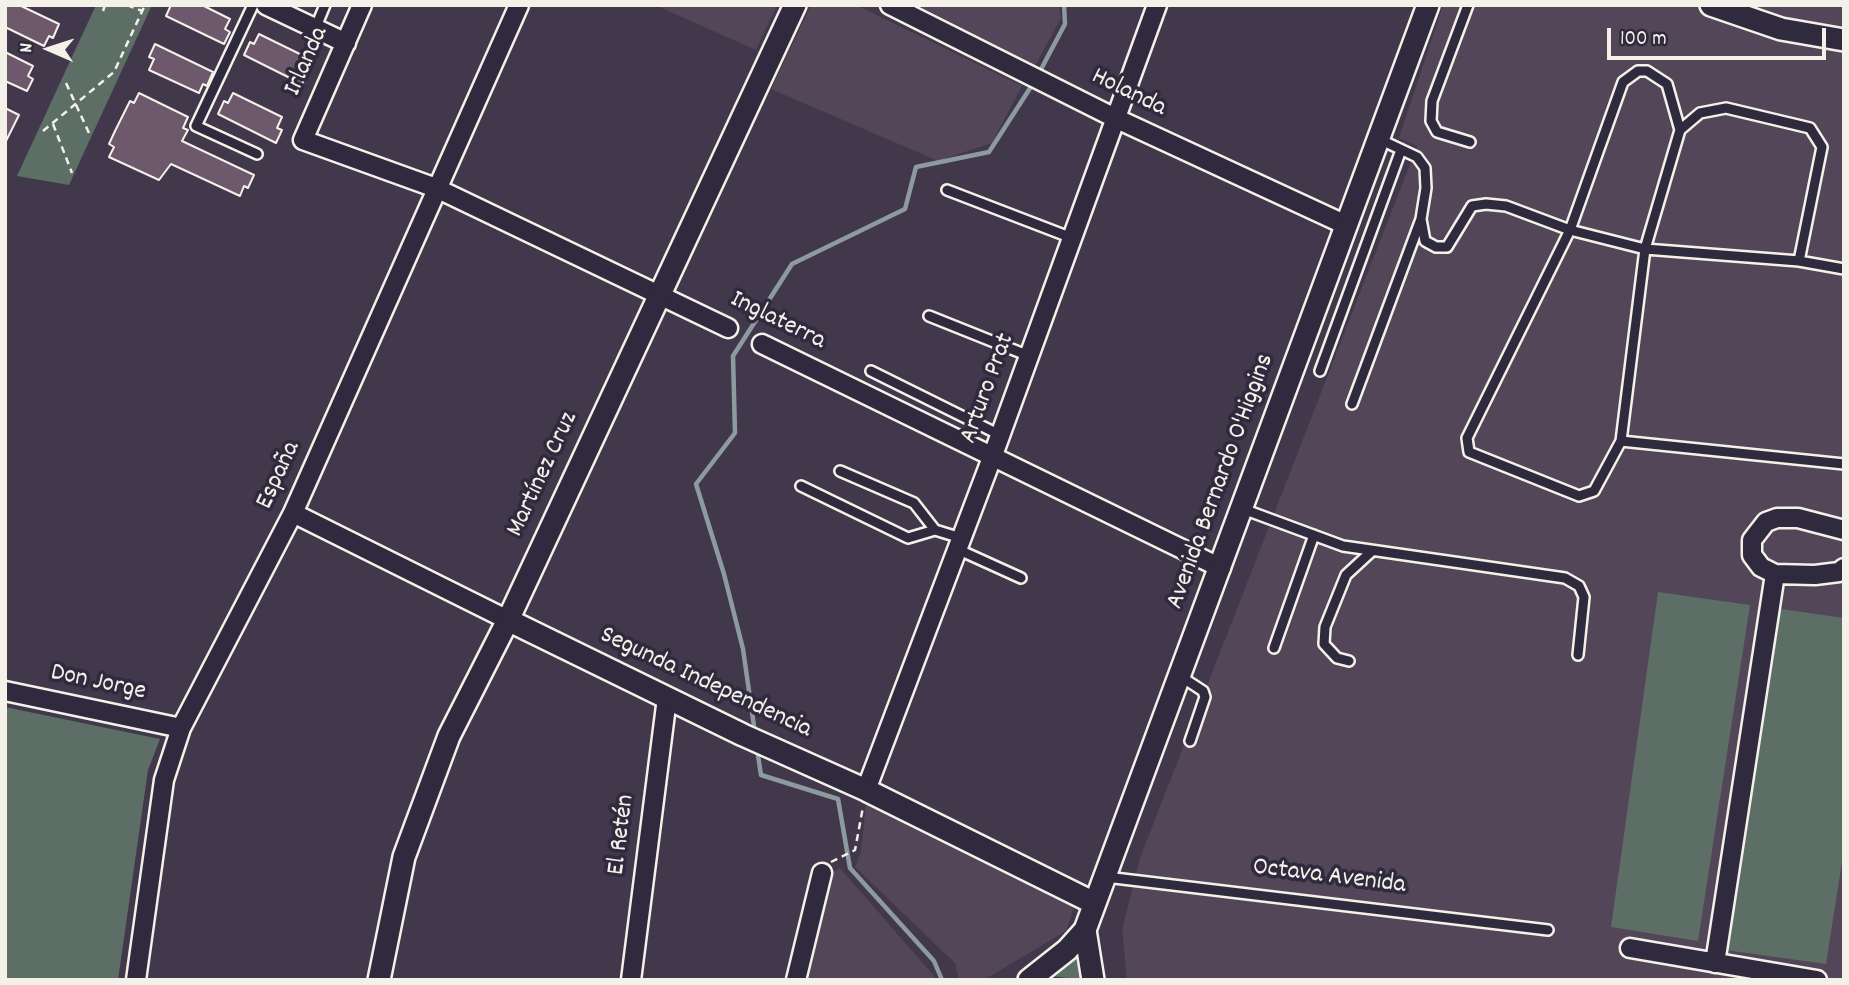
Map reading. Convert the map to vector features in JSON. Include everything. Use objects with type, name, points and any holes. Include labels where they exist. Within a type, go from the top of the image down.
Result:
[{"type":"street","points":[[266,5],[345,43]]},
{"type":"street","name":"Irlanda","points":[[303,140],[362,5]]},
{"type":"street","name":"España","points":[[136,980],[164,780],[181,728],[293,513],[519,5]]},
{"type":"street","name":"Martínez Cruz","points":[[379,980],[394,896],[416,819],[449,736],[508,620],[795,5]]},
{"type":"street","name":"Holanda","points":[[890,5],[1115,118],[1346,225]]},
{"type":"street","name":"Arturo Prat","points":[[866,790],[993,455],[1157,5]]},
{"type":"street","name":"Avenida Bernardo O'Higgins","points":[[1093,980],[1085,930],[1094,903],[1429,5]]},
{"type":"street","points":[[1711,5],[1781,29],[1844,40]]},
{"type":"street","name":"Inglaterra","points":[[303,140],[436,188],[660,293],[728,328]]},
{"type":"street","name":"Inglaterra","points":[[762,344],[1221,568]]},
{"type":"street","name":"Segunda Independencia","points":[[293,513],[667,698],[866,790],[1094,903]]},
{"type":"street","points":[[1844,530],[1798,517],[1777,518],[1766,522],[1752,540],[1752,555],[1761,567],[1775,574],[1815,575],[1839,572],[1844,568]]},
{"type":"street","points":[[1715,963],[1775,574]]},
{"type":"street","name":"Don Jorge","points":[[5,691],[181,728]]},
{"type":"street","name":"El Retén","points":[[631,980],[667,698]]},
{"type":"street","points":[[796,980],[828,867]]},
{"type":"street","points":[[1029,980],[1067,950],[1085,930]]},
{"type":"street","points":[[1630,948],[1817,980]]},
{"type":"lane","points":[[253,5],[196,126],[257,154]]},
{"type":"lane","points":[[315,29],[325,5]]},
{"type":"lane","points":[[1468,5],[1432,101],[1431,121],[1437,132],[1470,142]]},
{"type":"lane","points":[[1638,71],[1647,71],[1667,84],[1680,130],[1646,249],[1621,441],[1594,491],[1579,496],[1469,452],[1467,438],[1570,230],[1623,82],[1638,71]]},
{"type":"lane","points":[[1680,130],[1700,113],[1726,108],[1810,128],[1822,147],[1799,261]]},
{"type":"lane","points":[[1352,404],[1421,219],[1425,168],[1417,157],[1379,139]]},
{"type":"lane","points":[[1320,371],[1401,150]]},
{"type":"lane","points":[[947,190],[1072,238]]},
{"type":"lane","points":[[1421,219],[1426,241],[1436,247],[1447,247],[1472,206],[1486,204],[1506,206],[1570,230],[1646,249],[1799,261],[1844,269]]},
{"type":"lane","points":[[929,316],[1029,356]]},
{"type":"lane","points":[[871,371],[1000,435]]},
{"type":"lane","points":[[1621,441],[1844,464]]},
{"type":"lane","points":[[840,471],[914,503],[935,530],[1021,578]]},
{"type":"lane","points":[[801,486],[908,538],[935,530]]},
{"type":"lane","points":[[1243,509],[1343,546],[1565,578],[1579,586],[1584,597],[1578,655]]},
{"type":"lane","points":[[1275,648],[1314,535]]},
{"type":"lane","points":[[1349,661],[1337,658],[1324,644],[1325,627],[1346,575],[1372,551]]},
{"type":"lane","points":[[1180,676],[1203,691],[1205,697],[1190,741]]},
{"type":"lane","name":"Octava Avenida","points":[[1104,877],[1548,930]]},
{"type":"path","points":[[103,11],[105,5]]},
{"type":"path","points":[[127,5],[142,11]]},
{"type":"path","points":[[43,131],[114,72],[145,5]]},
{"type":"path","points":[[66,83],[89,133]]},
{"type":"path","points":[[52,123],[72,173]]},
{"type":"path","points":[[828,867],[855,850],[866,790]]},
{"type":"shaded area","points":[[655,5],[777,5],[756,50]]},
{"type":"shaded area","points":[[811,5],[856,5],[1022,86],[992,143],[938,161],[771,89]]},
{"type":"shaded area","points":[[917,5],[1059,5],[1061,18],[1035,66]]},
{"type":"shaded area","points":[[1443,5],[1844,5],[1844,980],[1127,980],[1122,930],[1140,858],[1417,146],[1399,138]]},
{"type":"shaded area","points":[[866,803],[1074,907],[1066,931],[984,980],[959,980],[955,963],[855,867],[861,852]]},
{"type":"shaded area","points":[[840,868],[934,976],[934,980],[801,980],[830,873]]},
{"type":"green space","points":[[96,5],[152,5],[69,185],[17,176]]},
{"type":"green space","points":[[1658,592],[1750,605],[1698,941],[1611,927]]},
{"type":"green space","points":[[1774,608],[1844,618],[1844,849],[1826,964],[1725,950]]},
{"type":"green space","points":[[5,707],[160,739],[148,770],[118,980],[5,980]]},
{"type":"green space","points":[[1079,949],[1083,980],[1051,976]]},
{"type":"building","points":[[5,5],[19,5],[59,24],[53,38],[49,36],[44,46],[5,27]]},
{"type":"building","points":[[171,5],[202,5],[230,19],[225,29],[230,32],[224,44],[166,16]]},
{"type":"building","points":[[259,34],[308,58],[303,69],[308,71],[302,84],[244,55],[250,42],[254,44]]},
{"type":"building","points":[[155,44],[213,72],[207,86],[203,84],[199,93],[149,70],[154,59],[149,57]]},
{"type":"building","points":[[5,52],[33,66],[28,76],[33,79],[27,91],[5,81]]},
{"type":"building","points":[[139,93],[188,117],[183,128],[188,130],[182,141],[254,175],[248,188],[244,186],[240,196],[171,164],[159,180],[109,157],[114,147],[109,144],[115,131],[130,101],[134,103]]},
{"type":"building","points":[[233,93],[282,117],[277,128],[282,130],[276,143],[218,114],[224,101],[228,103]]},
{"type":"building","points":[[5,108],[19,115],[5,143]]},
{"type":"waterway","points":[[1038,75],[1065,24],[1064,5]]},
{"type":"waterway","points":[[755,733],[743,649],[724,574],[696,484],[735,433],[733,356],[792,264],[905,209],[916,167],[989,152],[1034,82]]},
{"type":"waterway","points":[[757,749],[761,775],[838,799],[850,868],[934,961],[942,980]]}]
